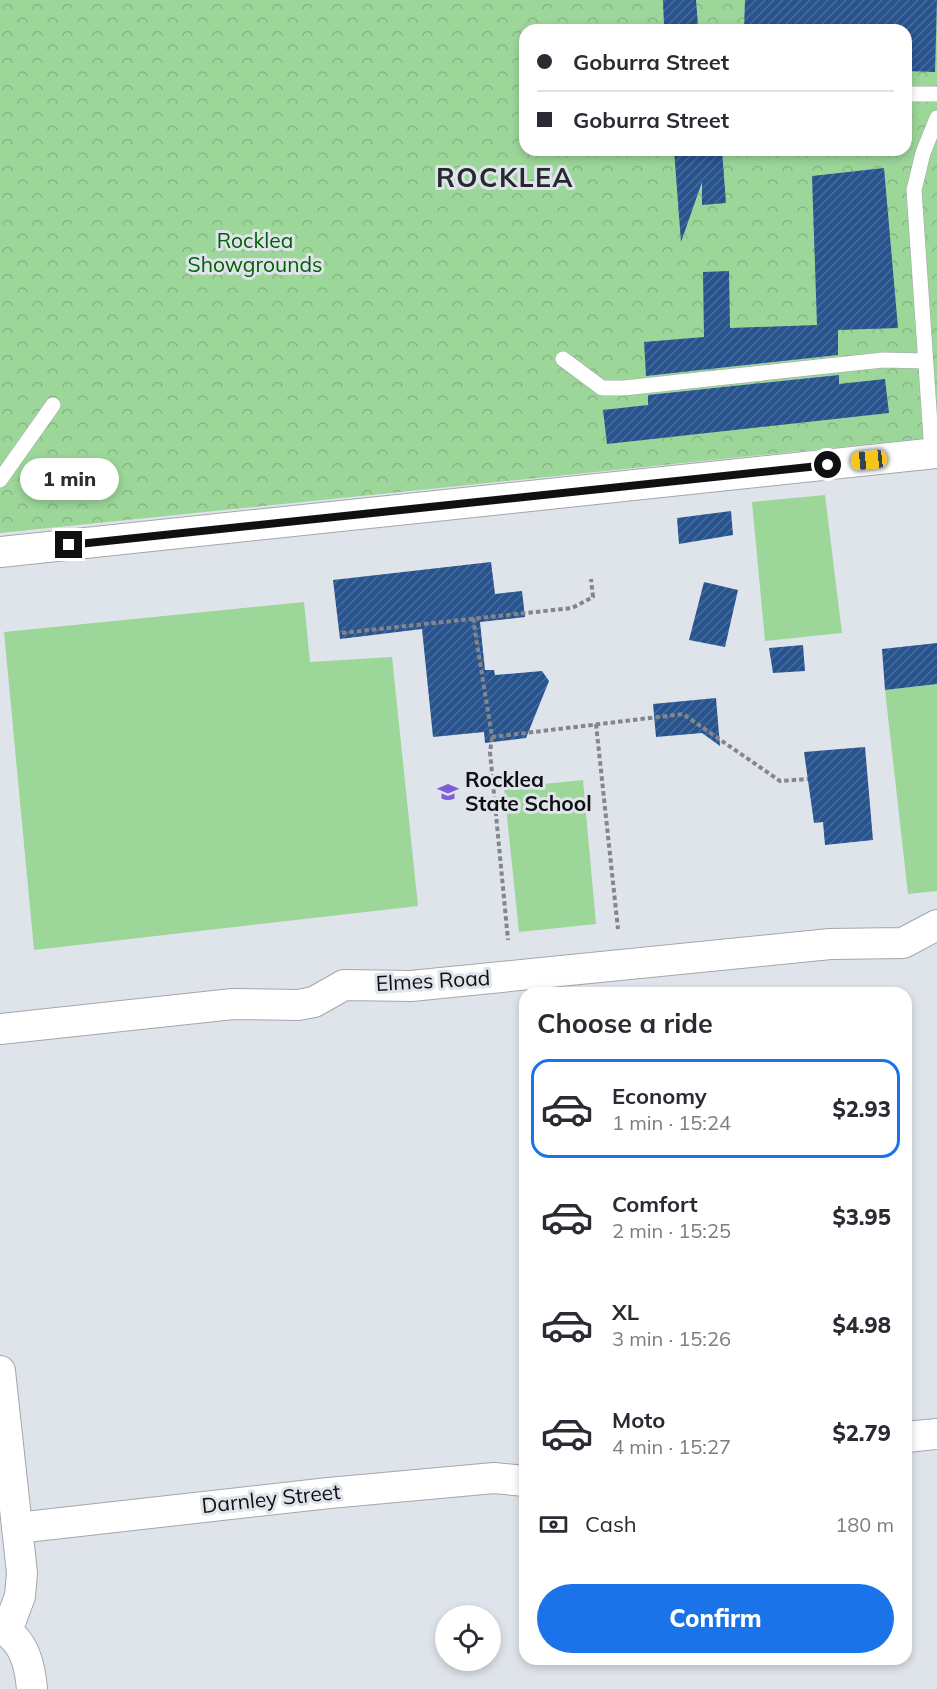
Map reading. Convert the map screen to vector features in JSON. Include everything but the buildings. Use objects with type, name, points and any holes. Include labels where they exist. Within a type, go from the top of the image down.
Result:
[{"type":"street","points":[[0,552],[934,453]]},
{"type":"street","name":"Elmes Road","points":[[0,1029],[233,1004],[298,1005],[314,1002],[338,987],[352,984],[411,986],[830,944],[897,944],[937,925]]},
{"type":"street","points":[[0,1371],[22,1587],[18,1605],[4,1629],[20,1645],[27,1658],[33,1689]]},
{"type":"street","points":[[912,1436],[937,1434]]},
{"type":"street","name":"Darnley Street","points":[[17,1528],[329,1493],[494,1478],[519,1480]]},
{"type":"lane","points":[[912,94],[937,94]]},
{"type":"lane","points":[[934,453],[925,360],[914,190],[922,153],[937,118]]},
{"type":"lane","points":[[563,359],[602,388],[624,388],[883,360],[925,360]]},
{"type":"lane","points":[[0,480],[53,405]]},
{"type":"path","points":[[342,633],[572,608],[593,597],[591,579]]},
{"type":"path","points":[[474,618],[492,737],[490,752],[508,940]]},
{"type":"path","points":[[492,737],[683,714],[780,781],[808,779]]},
{"type":"path","points":[[596,724],[618,929]]},
{"type":"green space","name":"Rocklea Showgrounds","points":[[0,0],[937,0],[937,437],[0,533]]},
{"type":"green space","points":[[825,495],[842,633],[765,641],[752,502]]},
{"type":"green space","points":[[304,602],[310,662],[392,657],[418,906],[34,950],[4,632]]},
{"type":"green space","points":[[937,684],[937,891],[908,894],[885,690]]},
{"type":"green space","points":[[583,780],[596,924],[519,932],[504,788]]},
{"type":"place","name":"Rocklea State School","points":[[448,792]]},
{"type":"district","name":"ROCKLEA","points":[[505,178]]},
{"type":"route","points":[[69,545],[828,465]]}]
